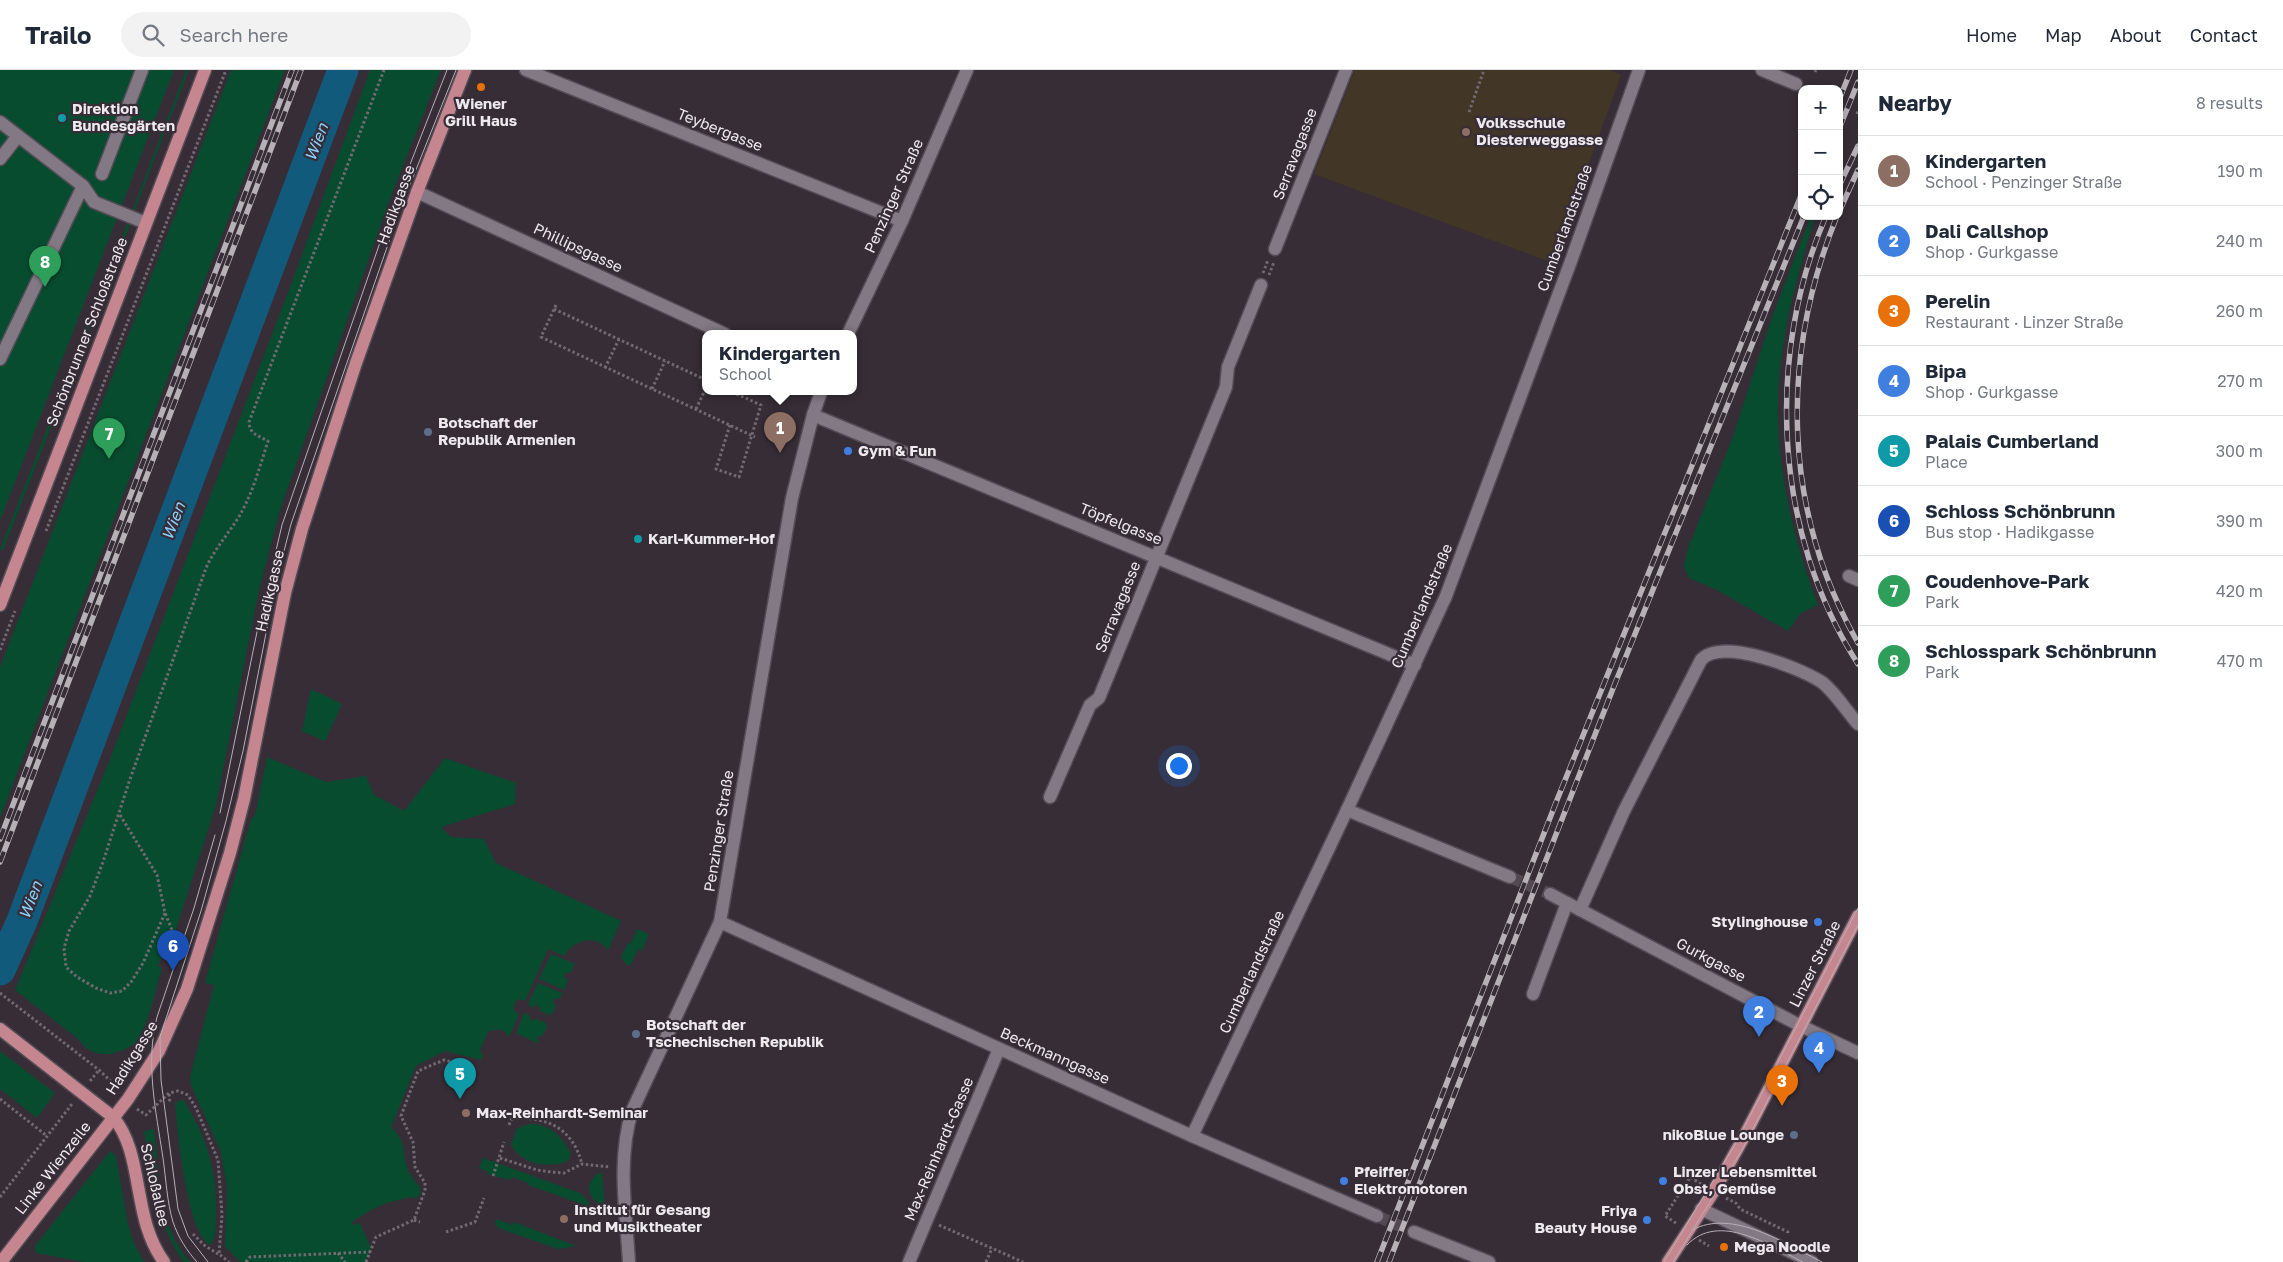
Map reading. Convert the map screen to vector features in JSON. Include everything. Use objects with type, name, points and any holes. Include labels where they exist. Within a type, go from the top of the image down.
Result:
[{"type":"main road","name":"Schönbrunner Schloßstraße","points":[[0,606],[204,70]]},
{"type":"main road","name":"Hadikgasse","points":[[113,1117],[128,1099],[168,1035],[187,989],[244,799],[285,593],[302,529],[353,372],[417,192],[464,70]]},
{"type":"main road","name":"Linzer Straße","points":[[1668,1262],[1745,1135],[1858,916]]},
{"type":"main road","name":"Schloßallee","points":[[0,1029],[113,1117],[127,1138],[143,1219],[164,1262]]},
{"type":"main road","name":"Linke Wienzeile","points":[[1,1262],[113,1117]]},
{"type":"street","points":[[102,174],[142,70]]},
{"type":"street","name":"Teybergasse","points":[[526,70],[902,221]]},
{"type":"street","name":"Penzinger Straße","points":[[850,330],[902,221],[967,70]]},
{"type":"street","name":"Serravagasse","points":[[1275,249],[1346,70]]},
{"type":"street","name":"Cumberlandstraße","points":[[1192,1136],[1347,810],[1446,596],[1571,262],[1639,70]]},
{"type":"street","points":[[1762,70],[1796,84]]},
{"type":"street","points":[[0,122],[83,186],[98,204],[146,223]]},
{"type":"street","points":[[0,159],[18,136]]},
{"type":"street","points":[[0,359],[83,186]]},
{"type":"street","name":"Phillipsgasse","points":[[417,192],[716,330]]},
{"type":"street","name":"Serravagasse","points":[[1050,797],[1090,705],[1099,698],[1226,387],[1228,367],[1261,285]]},
{"type":"street","name":"Penzinger Straße","points":[[629,1262],[624,1167],[626,1132],[632,1111],[720,922],[792,498],[812,415],[820,395]]},
{"type":"street","name":"Töpfelgasse","points":[[812,415],[1415,665]]},
{"type":"street","points":[[1580,910],[1624,811],[1701,660],[1706,654],[1719,650],[1758,655],[1822,681],[1858,724]]},
{"type":"street","points":[[1347,810],[1510,877]]},
{"type":"street","name":"Gurkgasse","points":[[1550,894],[1801,1026],[1858,1053]]},
{"type":"street","points":[[1533,994],[1567,903]]},
{"type":"street","name":"Beckmanngasse","points":[[720,922],[1192,1136],[1378,1216]]},
{"type":"street","name":"Max-Reinhardt-Gasse","points":[[909,1262],[998,1049]]},
{"type":"street","points":[[1701,1210],[1812,1262]]},
{"type":"street","points":[[1414,1232],[1489,1262]]},
{"type":"path","points":[[43,539],[226,70]]},
{"type":"path","points":[[165,912],[142,963],[131,982],[122,991],[110,993],[96,988],[77,977],[66,967],[64,948],[69,931],[90,896],[206,568],[214,551],[240,515],[258,472],[268,441],[252,433],[249,428],[249,422],[384,70]]},
{"type":"path","points":[[1469,112],[1484,70]]},
{"type":"path","points":[[1857,114],[1858,110]]},
{"type":"path","points":[[1261,285],[1268,277],[1276,257],[1275,249]]},
{"type":"path","points":[[1261,285],[1262,274],[1275,249]]},
{"type":"path","points":[[556,305],[541,337],[755,437]]},
{"type":"path","points":[[554,309],[702,378]]},
{"type":"path","points":[[605,368],[619,339]]},
{"type":"path","points":[[652,389],[665,361]]},
{"type":"path","points":[[696,409],[703,395]]},
{"type":"path","points":[[730,425],[716,468],[739,477],[750,435],[761,405],[739,395]]},
{"type":"path","points":[[0,650],[18,604]]},
{"type":"path","points":[[120,814],[157,875],[165,912],[175,936],[180,938]]},
{"type":"path","points":[[0,993],[98,1070],[143,1114],[146,1115],[169,1093],[178,1091],[188,1095],[208,1132],[218,1160],[222,1205],[219,1254]]},
{"type":"path","points":[[115,1085],[140,1050]]},
{"type":"path","points":[[414,1220],[425,1190],[425,1183],[415,1167],[413,1142],[401,1116],[418,1071],[444,1060],[471,1067]]},
{"type":"path","points":[[0,1196],[98,1070]]},
{"type":"path","points":[[169,1093],[170,1104]]},
{"type":"path","points":[[0,1099],[47,1136]]},
{"type":"path","points":[[509,1125],[512,1118],[518,1118],[543,1120],[555,1125],[574,1144],[582,1164]]},
{"type":"path","points":[[493,1176],[504,1142]]},
{"type":"path","points":[[500,1158],[551,1172],[564,1173],[582,1164],[603,1168],[624,1167]]},
{"type":"path","points":[[1695,1180],[1701,1170]]},
{"type":"path","points":[[446,1232],[475,1222],[484,1198]]},
{"type":"path","points":[[366,1262],[376,1236],[414,1220],[420,1222]]},
{"type":"path","points":[[927,1220],[1023,1262]]},
{"type":"path","points":[[193,1234],[204,1245],[229,1262]]},
{"type":"path","points":[[986,1262],[992,1248]]},
{"type":"path","points":[[246,1262],[250,1257],[370,1252]]},
{"type":"path","points":[[338,1253],[345,1262]]},
{"type":"shaded area","name":"Volksschule Diesterweggasse","points":[[1355,70],[1610,70],[1621,75],[1553,263],[1314,174]]},
{"type":"green space","points":[[0,70],[174,70],[0,521]]},
{"type":"green space","points":[[186,70],[189,70],[134,212],[132,211]]},
{"type":"green space","points":[[231,70],[285,70],[0,818],[0,667]]},
{"type":"green space","points":[[370,70],[441,70],[391,196],[281,507],[259,590],[216,805],[169,951],[165,957],[162,956],[158,966],[162,968],[147,1019],[139,1037],[132,1046],[110,1054],[95,1053],[87,1049],[77,1038],[15,990],[108,764],[290,287]]},
{"type":"green space","points":[[1809,220],[1814,220],[1800,266],[1788,317],[1780,369],[1778,421],[1779,445],[1790,514],[1818,605],[1801,613],[1788,631],[1717,590],[1689,578],[1684,566],[1688,548],[1732,439],[1772,317]]},
{"type":"green space","points":[[128,221],[131,222],[3,550],[0,549]]},
{"type":"green space","points":[[311,689],[342,704],[325,741],[302,731]]},
{"type":"green space","points":[[267,757],[326,782],[366,776],[374,795],[404,811],[445,758],[516,783],[515,804],[441,827],[451,837],[484,839],[496,863],[621,921],[608,950],[603,945],[591,940],[573,946],[564,956],[548,949],[525,1001],[520,999],[516,1001],[513,1009],[519,1014],[509,1037],[500,1030],[488,1032],[480,1050],[483,1056],[481,1060],[445,1051],[416,1066],[391,1127],[401,1139],[407,1167],[420,1188],[421,1194],[415,1199],[412,1197],[380,1206],[352,1222],[353,1225],[360,1223],[371,1248],[365,1262],[240,1262],[225,1246],[227,1186],[220,1150],[191,1085],[190,1077],[214,985],[205,983],[251,819],[255,816]]},
{"type":"green space","points":[[637,929],[649,934],[642,951],[638,949],[630,966],[621,957],[628,943],[631,943]]},
{"type":"green space","points":[[551,954],[575,964],[571,972],[565,973],[564,977],[568,980],[564,990],[539,979]]},
{"type":"green space","points":[[538,983],[562,993],[560,998],[554,999],[553,1003],[556,1005],[553,1013],[549,1015],[540,1011],[538,1004],[532,1008],[528,1004]]},
{"type":"green space","points":[[524,1013],[529,1015],[531,1021],[536,1019],[545,1022],[547,1027],[543,1035],[537,1037],[539,1044],[516,1033]]},
{"type":"green space","points":[[0,1051],[55,1093],[37,1118],[0,1089]]},
{"type":"green space","points":[[183,1099],[204,1140],[213,1169],[216,1223],[215,1235],[211,1245],[203,1238],[196,1223],[185,1180],[175,1103]]},
{"type":"green space","points":[[529,1124],[543,1126],[554,1132],[564,1142],[571,1154],[568,1161],[552,1165],[536,1164],[516,1152],[511,1145],[517,1128]]},
{"type":"green space","points":[[154,1129],[159,1182],[166,1217],[180,1249],[191,1262],[184,1262],[174,1247],[156,1199],[144,1131]]},
{"type":"green space","points":[[110,1151],[116,1156],[128,1224],[134,1243],[144,1262],[84,1262],[36,1253],[35,1246]]},
{"type":"green space","points":[[483,1158],[580,1193],[590,1203],[588,1206],[528,1185],[528,1183],[512,1177],[510,1180],[487,1174],[488,1172],[479,1168]]},
{"type":"green space","points":[[602,1172],[605,1210],[593,1199],[589,1191],[592,1179]]},
{"type":"green space","points":[[496,1219],[512,1225],[514,1222],[576,1246],[558,1249],[498,1228],[495,1224]]},
{"type":"waterway","name":"Wien","points":[[0,970],[22,921],[343,70]]},
{"type":"tunnel","points":[[1510,877],[1550,894]]},
{"type":"tunnel","points":[[1377,1216],[1414,1232]]},
{"type":"tram line","points":[[220,813],[258,627],[282,525],[384,231],[447,70]]},
{"type":"tram line","points":[[208,1262],[188,1236],[178,1209],[161,1080],[160,1037],[201,911],[226,821],[243,751],[276,582],[291,524],[401,207],[456,70]]},
{"type":"tram line","points":[[197,1262],[180,1238],[171,1214],[155,1105],[152,1052],[157,1017],[194,908],[215,835]]},
{"type":"tram line","points":[[1664,1262],[1736,1143],[1858,908]]},
{"type":"tram line","points":[[1673,1262],[1742,1150],[1858,925]]},
{"type":"tram line","points":[[1692,1230],[1708,1224],[1724,1223],[1741,1226],[1775,1238],[1822,1262]]},
{"type":"tram line","points":[[1687,1245],[1700,1235],[1714,1231],[1729,1231],[1760,1241],[1803,1262]]},
{"type":"railway","points":[[0,839],[292,70]]},
{"type":"railway","points":[[0,862],[301,70]]},
{"type":"railway","points":[[1843,90],[1851,70]]},
{"type":"railway","points":[[1843,119],[1858,82]]},
{"type":"railway","points":[[1843,178],[1858,146]]},
{"type":"railway","points":[[1843,203],[1858,170]]},
{"type":"railway","points":[[1377,1262],[1557,800],[1798,203]]},
{"type":"railway","points":[[1389,1262],[1614,686],[1802,220]]},
{"type":"railway","points":[[1825,220],[1806,270],[1793,327],[1787,385],[1788,444],[1795,502],[1809,559],[1830,613],[1858,664]]},
{"type":"railway","points":[[1836,220],[1818,269],[1806,323],[1799,378],[1798,432],[1803,486],[1815,540],[1833,592],[1858,643]]},
{"type":"place","name":"Wiener Grill Haus","points":[[481,87]]},
{"type":"place","name":"Direktion Bundesgärten","points":[[62,118]]},
{"type":"place","name":"Volksschule Diesterweggasse","points":[[1466,132]]},
{"type":"place","name":"Schlosspark Schönbrunn","points":[[45,287]]},
{"type":"place","name":"Botschaft der Republik Armenien","points":[[428,432]]},
{"type":"place","name":"Gym & Fun","points":[[848,451]]},
{"type":"place","name":"Kindergarten","points":[[780,453]]},
{"type":"place","name":"Coudenhove-Park","points":[[109,459]]},
{"type":"place","name":"Karl-Kummer-Hof","points":[[638,539]]},
{"type":"place","name":"Stylinghouse","points":[[1818,922]]},
{"type":"place","name":"Schloss Schönbrunn","points":[[173,971]]},
{"type":"place","name":"Botschaft der Tschechischen Republik","points":[[636,1034]]},
{"type":"place","name":"Dali Callshop","points":[[1759,1037]]},
{"type":"place","name":"Bipa","points":[[1819,1073]]},
{"type":"place","name":"Palais Cumberland","points":[[460,1099]]},
{"type":"place","name":"Perelin","points":[[1782,1106]]},
{"type":"place","name":"Max-Reinhardt-Seminar","points":[[466,1113]]},
{"type":"place","name":"nikoBlue Lounge","points":[[1794,1135]]},
{"type":"place","name":"Pfeiffer Elektromotoren","points":[[1344,1181]]},
{"type":"place","name":"Linzer Lebensmittel Obst, Gemüse","points":[[1663,1181]]},
{"type":"place","name":"Institut für Gesang und Musiktheater","points":[[564,1219]]},
{"type":"place","name":"Friya Beauty House","points":[[1647,1220]]},
{"type":"place","name":"Mega Noodle","points":[[1724,1247]]}]
